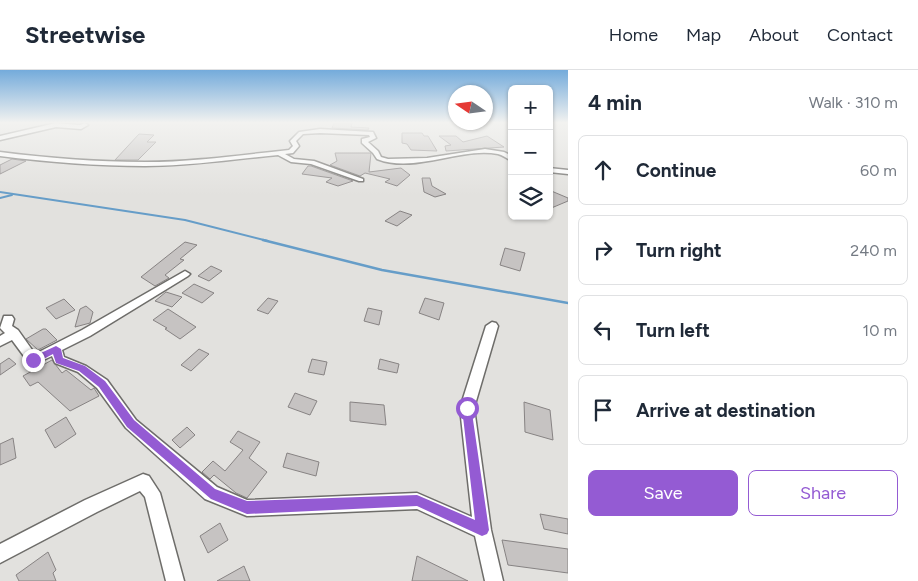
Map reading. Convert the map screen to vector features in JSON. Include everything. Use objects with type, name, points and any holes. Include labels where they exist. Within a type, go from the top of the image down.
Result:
[{"type":"street","points":[[0,154],[32,158],[144,164],[280,154],[291,152],[295,147]]},
{"type":"street","points":[[370,147],[382,160],[427,160],[485,150],[508,156]]},
{"type":"street","points":[[280,154],[293,161],[312,162],[360,180]]},
{"type":"street","points":[[553,170],[568,172]]},
{"type":"street","points":[[8,319],[6,328],[14,333],[33,360],[56,349],[185,274]]},
{"type":"street","points":[[492,326],[467,408],[482,530],[494,581]]},
{"type":"street","points":[[0,342],[14,333]]},
{"type":"street","points":[[56,349],[59,360],[82,368],[102,384],[131,424],[211,493],[247,508],[417,500],[482,530]]},
{"type":"street","points":[[0,554],[91,506],[143,482],[152,493],[174,581]]},
{"type":"building","points":[[127,147],[151,147],[138,160],[115,160]]},
{"type":"building","points":[[409,147],[435,147],[437,151],[411,150]]},
{"type":"building","points":[[445,147],[504,147],[446,151]]},
{"type":"building","points":[[335,153],[371,153],[369,172],[401,168],[410,175],[397,186],[385,182],[390,179],[365,173],[360,176],[330,165],[337,161]]},
{"type":"building","points":[[12,159],[26,161],[0,174],[0,165]]},
{"type":"building","points":[[308,166],[353,181],[338,186],[326,182],[332,178],[302,174]]},
{"type":"building","points":[[422,178],[430,178],[432,186],[446,194],[435,197],[424,192]]},
{"type":"building","points":[[553,192],[568,198],[568,201],[553,207]]},
{"type":"building","points":[[400,211],[412,215],[397,226],[385,221]]},
{"type":"building","points":[[185,242],[197,245],[180,259],[184,260],[165,275],[169,278],[155,286],[141,277]]},
{"type":"building","points":[[505,248],[525,253],[520,271],[500,265]]},
{"type":"building","points":[[211,266],[222,271],[209,281],[198,276]]},
{"type":"building","points":[[194,284],[214,293],[202,303],[182,293]]},
{"type":"building","points":[[166,292],[182,297],[172,307],[155,301]]},
{"type":"building","points":[[268,298],[278,301],[268,314],[257,310]]},
{"type":"building","points":[[425,298],[444,303],[439,320],[419,313]]},
{"type":"building","points":[[64,299],[75,310],[56,319],[46,308]]},
{"type":"building","points":[[86,306],[93,312],[90,323],[75,327],[80,309]]},
{"type":"building","points":[[368,308],[382,311],[379,325],[364,321]]},
{"type":"building","points":[[168,309],[196,327],[180,339],[165,329],[167,328],[153,320]]},
{"type":"building","points":[[46,329],[57,340],[38,350],[26,339]]},
{"type":"building","points":[[199,349],[209,354],[191,371],[181,365]]},
{"type":"building","points":[[9,358],[16,364],[0,375],[0,364]]},
{"type":"building","points":[[312,359],[327,362],[324,375],[308,372]]},
{"type":"building","points":[[380,359],[399,364],[397,373],[378,369]]},
{"type":"building","points":[[52,360],[62,373],[66,370],[91,390],[94,388],[99,396],[70,411],[38,382],[30,386],[23,376]]},
{"type":"building","points":[[295,393],[317,401],[310,415],[288,407]]},
{"type":"building","points":[[350,402],[384,405],[386,425],[350,421]]},
{"type":"building","points":[[524,402],[550,410],[553,440],[525,432]]},
{"type":"building","points":[[66,417],[76,434],[55,448],[45,430]]},
{"type":"building","points":[[187,427],[195,435],[180,448],[172,440]]},
{"type":"building","points":[[238,431],[260,442],[249,458],[267,472],[247,498],[236,493],[214,475],[210,479],[202,472],[213,461],[225,471],[243,450],[230,442]]},
{"type":"building","points":[[13,438],[16,458],[0,465],[0,444]]},
{"type":"building","points":[[287,453],[319,462],[316,476],[283,467]]},
{"type":"building","points":[[540,514],[568,519],[568,534],[544,529]]},
{"type":"building","points":[[220,523],[228,540],[208,553],[200,536]]},
{"type":"building","points":[[502,540],[568,549],[568,573],[508,565]]},
{"type":"building","points":[[48,552],[56,570],[53,573],[56,581],[19,581],[16,575]]},
{"type":"building","points":[[417,556],[468,581],[412,581]]},
{"type":"building","points":[[244,566],[250,581],[217,581]]},
{"type":"waterway","points":[[0,192],[185,220],[268,241]]},
{"type":"waterway","points":[[0,198],[12,195]]},
{"type":"waterway","points":[[263,240],[382,270],[568,303]]},
{"type":"route","points":[[33,360],[56,349],[59,360],[82,368],[102,384],[131,424],[211,493],[247,508],[417,500],[482,530],[467,408]]}]
